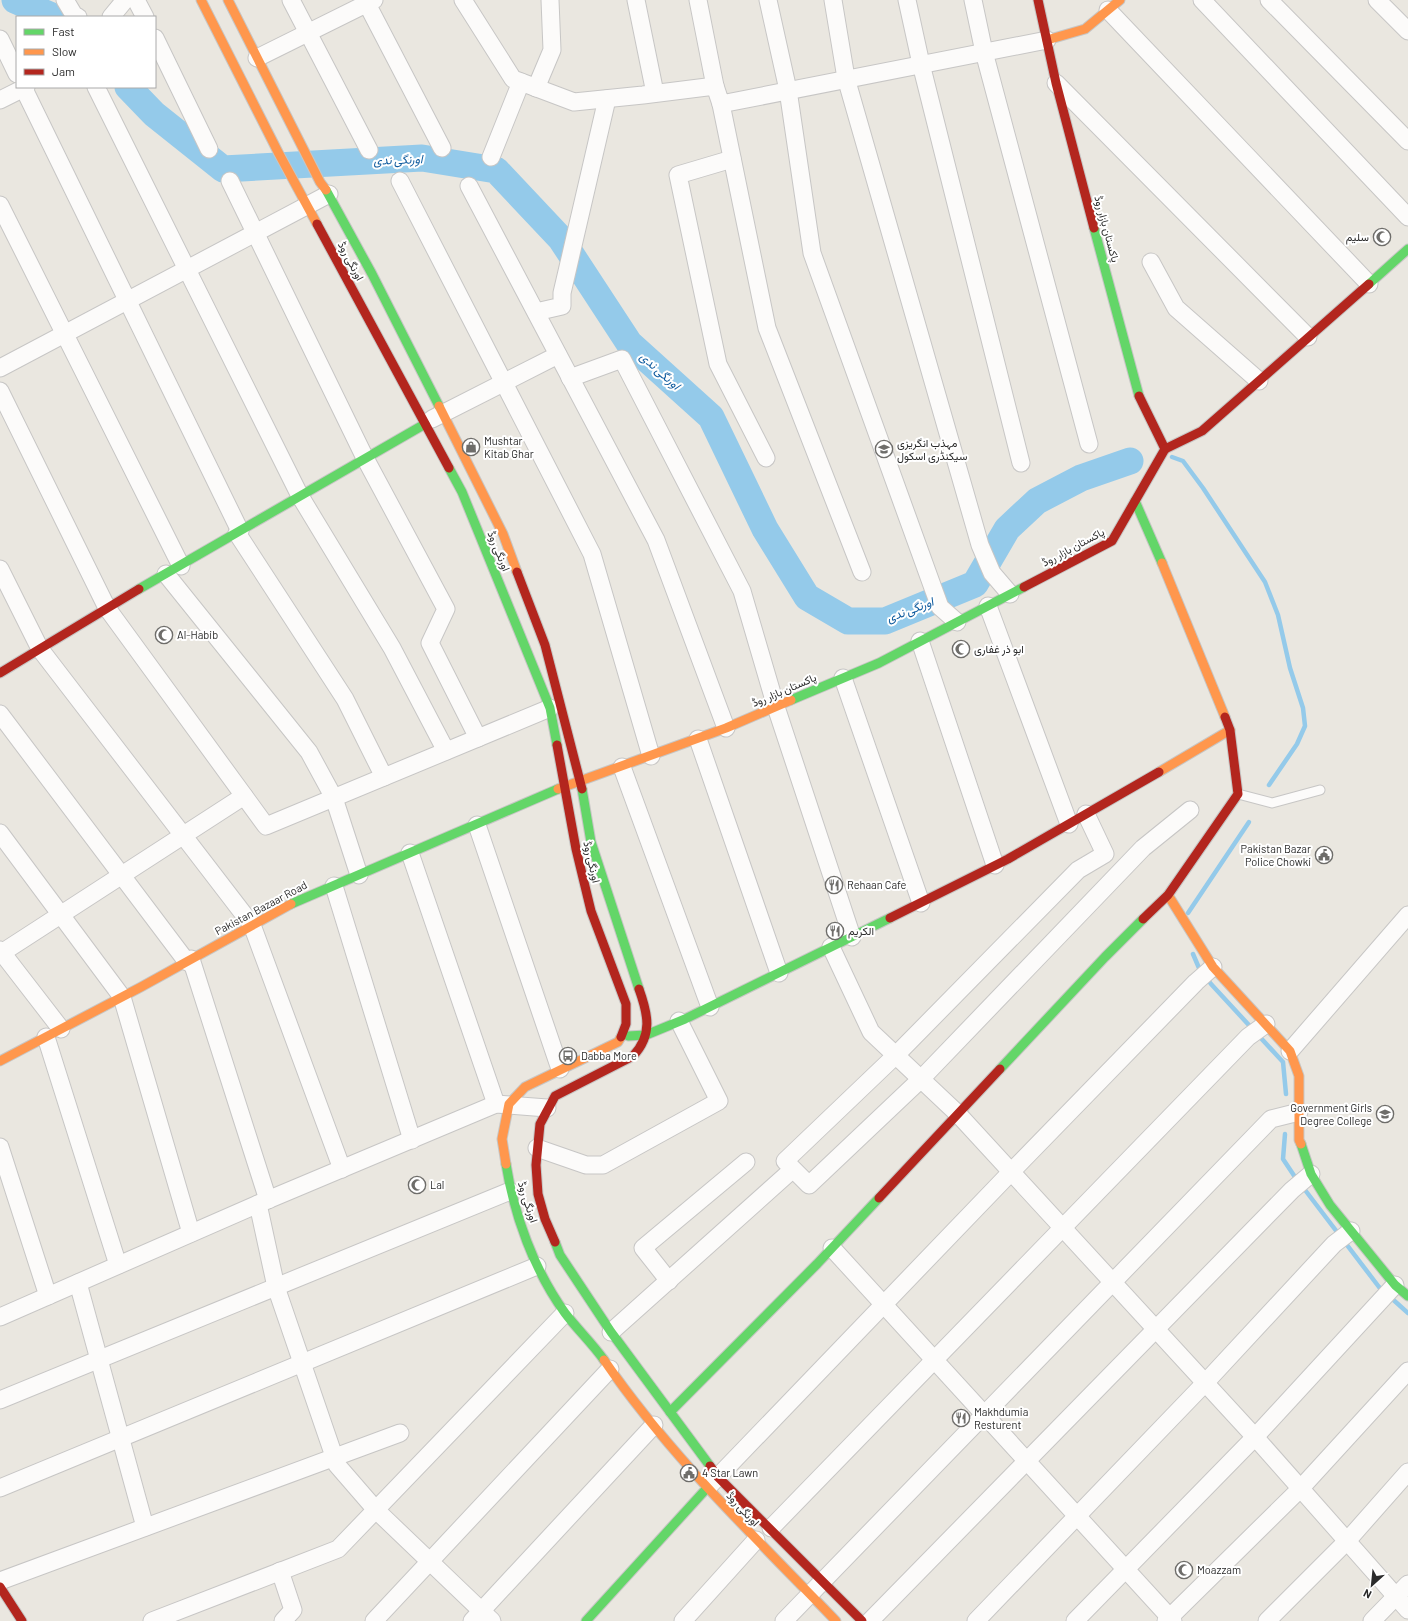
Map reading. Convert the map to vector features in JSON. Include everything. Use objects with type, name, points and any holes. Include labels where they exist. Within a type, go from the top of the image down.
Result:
[{"type":"street","points":[[65,0],[76,16]]},
{"type":"street","points":[[112,16],[125,0]]},
{"type":"street","points":[[136,0],[144,16]]},
{"type":"street","name":"اورنگی روڈ","points":[[201,0],[278,152],[462,492],[550,708],[576,848],[591,911],[626,1004],[629,1016],[622,1036]]},
{"type":"street","name":"اورنگی روڈ","points":[[228,0],[299,141],[372,274],[503,534],[546,644],[580,780],[591,842],[647,1012],[646,1035],[642,1047],[633,1056],[555,1096],[547,1108],[540,1124],[537,1148],[538,1194],[545,1220],[560,1255],[611,1332],[670,1412],[713,1482],[756,1540],[836,1621]]},
{"type":"street","points":[[291,0],[369,150]]},
{"type":"street","points":[[463,0],[513,79],[574,102],[715,86]]},
{"type":"street","points":[[491,157],[529,85],[552,50],[550,0]]},
{"type":"street","points":[[636,0],[655,93]]},
{"type":"street","points":[[698,0],[767,328],[862,572]]},
{"type":"street","points":[[768,0],[788,90],[812,253],[940,607],[957,622]]},
{"type":"street","points":[[833,0],[846,78],[980,545],[992,573],[1010,594]]},
{"type":"street","points":[[907,0],[921,64],[1021,463]]},
{"type":"street","points":[[972,0],[984,52],[1089,444]]},
{"type":"street","name":"پاکستان بازار روڈ","points":[[565,786],[698,739],[879,663],[1112,541],[1165,449],[1136,391],[1056,83],[1038,0]]},
{"type":"street","points":[[1202,0],[1408,217]]},
{"type":"street","points":[[1269,0],[1408,141]]},
{"type":"street","points":[[1377,0],[1408,31]]},
{"type":"street","points":[[257,58],[369,1],[442,148]]},
{"type":"street","points":[[721,104],[846,78],[1047,40],[1085,29],[1114,5],[1369,284]]},
{"type":"street","points":[[0,39],[16,70]]},
{"type":"street","points":[[156,40],[209,149]]},
{"type":"street","points":[[1056,83],[1308,337]]},
{"type":"street","points":[[0,100],[17,88]]},
{"type":"street","points":[[25,88],[238,532],[345,699],[384,777]]},
{"type":"street","points":[[97,88],[300,496],[392,648],[446,751]]},
{"type":"street","points":[[536,312],[562,306],[562,292],[608,99]]},
{"type":"street","points":[[732,159],[678,175],[718,364],[766,458]]},
{"type":"street","points":[[230,181],[365,458],[446,609],[430,643],[478,738]]},
{"type":"street","points":[[400,181],[592,554],[651,756]]},
{"type":"street","points":[[469,186],[656,540],[726,728]]},
{"type":"street","points":[[0,368],[306,204],[324,188]]},
{"type":"street","points":[[0,205],[181,566]]},
{"type":"street","points":[[1165,449],[1202,431],[1408,249]]},
{"type":"street","points":[[1151,262],[1176,308],[1259,381]]},
{"type":"street","points":[[0,673],[107,608],[442,414],[558,355]]},
{"type":"street","points":[[570,378],[622,359],[742,591],[776,707],[852,937]]},
{"type":"street","points":[[0,390],[107,608],[266,826],[550,708]]},
{"type":"street","points":[[670,1412],[832,1248],[1105,957],[1168,895],[1238,794],[1230,730],[1164,567],[1135,501]]},
{"type":"street","points":[[0,569],[40,648],[252,925],[342,1169]]},
{"type":"street","points":[[166,574],[310,752],[334,798],[358,875]]},
{"type":"street","points":[[988,606],[1069,824]]},
{"type":"street","points":[[920,641],[995,865]]},
{"type":"street","points":[[844,678],[922,904]]},
{"type":"street","points":[[0,714],[189,961],[263,1202],[276,1287],[337,1465],[376,1510],[430,1561],[481,1618],[654,1426]]},
{"type":"street","points":[[0,1317],[263,1202],[502,1104],[525,1087],[618,1042],[622,1036],[646,1035],[710,1007],[922,904],[1069,824],[1230,730]]},
{"type":"street","points":[[698,739],[779,973]]},
{"type":"street","points":[[622,766],[710,1007]]},
{"type":"street","name":"Pakistan Bazaar Road","points":[[0,1061],[189,961],[288,905],[410,854],[565,786]]},
{"type":"street","points":[[61,1029],[1,952],[244,796]]},
{"type":"street","points":[[1086,814],[1105,854],[1078,870],[896,1055],[785,1162],[809,1185],[921,1078],[1143,848],[1190,810]]},
{"type":"street","points":[[477,825],[560,1069]]},
{"type":"street","points":[[0,833],[122,997],[191,1233]]},
{"type":"street","points":[[410,854],[502,1104]]},
{"type":"street","points":[[334,886],[412,1140]]},
{"type":"street","points":[[1168,895],[1184,918],[1210,969],[1258,1030],[1290,1051],[1299,1076],[1299,1140],[1302,1182],[1330,1205],[1343,1237],[1388,1292],[1408,1296]]},
{"type":"street","points":[[1290,1051],[1408,915]]},
{"type":"street","points":[[831,948],[872,1032],[958,1114],[1205,1383],[1347,1541],[1402,1590],[1408,1610]]},
{"type":"street","points":[[586,1621],[713,1482],[1011,1172],[1210,969]]},
{"type":"street","points":[[537,1148],[586,1165],[604,1165],[719,1101],[680,1021]]},
{"type":"street","points":[[770,1528],[1062,1228],[1258,1030]]},
{"type":"street","points":[[46,1038],[118,1265]]},
{"type":"street","points":[[502,1104],[547,1108]]},
{"type":"street","name":"اورنگی روڈ","points":[[502,1104],[505,1116],[502,1139],[510,1191],[537,1266],[565,1312],[594,1346],[654,1426],[713,1482],[770,1528],[862,1621]]},
{"type":"street","points":[[784,1621],[821,1580],[1271,1119],[1299,1112]]},
{"type":"street","points":[[0,1147],[48,1296]]},
{"type":"street","points":[[669,1281],[643,1248],[746,1162]]},
{"type":"street","points":[[611,1332],[792,1170]]},
{"type":"street","points":[[870,1621],[1154,1328],[1302,1182]]},
{"type":"street","points":[[0,1400],[510,1191]]},
{"type":"street","points":[[976,1621],[1343,1237]]},
{"type":"street","points":[[832,1248],[1077,1516],[1169,1620],[1300,1489],[1408,1371]]},
{"type":"street","points":[[0,1488],[537,1266]]},
{"type":"street","points":[[78,1283],[145,1527]]},
{"type":"street","points":[[1075,1621],[1255,1438],[1388,1292]]},
{"type":"street","points":[[152,1621],[338,1549],[565,1312]]},
{"type":"street","points":[[374,1621],[610,1369]]},
{"type":"street","points":[[0,1580],[400,1433]]},
{"type":"street","points":[[1267,1621],[1347,1541],[1408,1472]]},
{"type":"street","points":[[683,1621],[756,1540]]},
{"type":"street","points":[[280,1571],[293,1610],[283,1621]]},
{"type":"street","points":[[0,1587],[20,1620]]},
{"type":"street","points":[[1372,1621],[1402,1590]]},
{"type":"lane","points":[[1238,794],[1272,803],[1320,790]]},
{"type":"waterway","name":"اورنگی ندی","points":[[15,0],[52,16]]},
{"type":"waterway","name":"اورنگی ندی","points":[[129,88],[154,114],[223,169],[422,158],[496,170],[561,239],[629,343],[711,417],[765,529],[807,597],[848,621],[885,621],[975,584],[1007,529],[1037,501],[1081,478],[1130,461]]},
{"type":"waterway","points":[[1172,457],[1183,461],[1203,488],[1265,582],[1278,615],[1290,668],[1303,708],[1305,726],[1297,744],[1269,785]]},
{"type":"waterway","points":[[1188,913],[1249,822]]},
{"type":"waterway","points":[[1193,954],[1199,968],[1211,984],[1283,1062],[1286,1094]]},
{"type":"waterway","points":[[1285,1134],[1283,1159],[1297,1180]]},
{"type":"waterway","points":[[1302,1186],[1379,1287],[1408,1313]]},
{"type":"traffic: fast","points":[[326,190],[372,274],[439,406]]},
{"type":"traffic: fast","points":[[1094,228],[1139,396]]},
{"type":"traffic: fast","points":[[1369,284],[1408,249]]},
{"type":"traffic: fast","points":[[139,589],[425,424]]},
{"type":"traffic: fast","points":[[449,468],[462,492],[550,708],[557,745]]},
{"type":"traffic: fast","points":[[1135,501],[1162,563]]},
{"type":"traffic: fast","points":[[791,700],[879,663],[1024,587]]},
{"type":"traffic: fast","points":[[291,904],[558,789]]},
{"type":"traffic: fast","points":[[582,789],[591,842],[639,989]]},
{"type":"traffic: fast","points":[[628,1036],[646,1035],[685,1019],[890,918]]},
{"type":"traffic: fast","points":[[1000,1069],[1105,957],[1143,919]]},
{"type":"traffic: fast","points":[[1301,1144],[1311,1174],[1330,1205],[1395,1285],[1408,1296]]},
{"type":"traffic: fast","points":[[506,1164],[514,1203],[520,1222],[527,1242],[544,1279],[565,1313],[604,1360]]},
{"type":"traffic: fast","points":[[670,1412],[817,1264],[879,1198]]},
{"type":"traffic: fast","points":[[555,1242],[560,1255],[611,1332],[710,1466]]},
{"type":"traffic: fast","points":[[586,1621],[707,1488]]},
{"type":"traffic: slow","points":[[201,0],[278,152],[317,224]]},
{"type":"traffic: slow","points":[[228,0],[320,182],[326,190]]},
{"type":"traffic: slow","points":[[1047,40],[1085,29],[1120,0]]},
{"type":"traffic: slow","points":[[439,406],[503,534],[517,572]]},
{"type":"traffic: slow","points":[[1162,563],[1225,717]]},
{"type":"traffic: slow","points":[[558,789],[726,728],[791,700]]},
{"type":"traffic: slow","points":[[1159,772],[1230,730]]},
{"type":"traffic: slow","points":[[1168,895],[1213,967],[1290,1051],[1299,1076],[1299,1140],[1301,1144]]},
{"type":"traffic: slow","points":[[0,1061],[141,987],[291,904]]},
{"type":"traffic: slow","points":[[506,1164],[502,1139],[509,1104],[525,1087],[618,1042],[621,1037]]},
{"type":"traffic: slow","points":[[604,1360],[685,1463],[744,1527],[836,1621]]},
{"type":"traffic: jam","points":[[1038,0],[1056,83],[1094,228]]},
{"type":"traffic: jam","points":[[317,224],[449,468]]},
{"type":"traffic: jam","points":[[1165,449],[1202,431],[1369,284]]},
{"type":"traffic: jam","points":[[1139,396],[1165,449]]},
{"type":"traffic: jam","points":[[1024,587],[1112,541],[1165,449]]},
{"type":"traffic: jam","points":[[517,572],[545,645],[582,789]]},
{"type":"traffic: jam","points":[[0,673],[139,589]]},
{"type":"traffic: jam","points":[[1143,919],[1168,895],[1238,794],[1230,730],[1225,717]]},
{"type":"traffic: jam","points":[[557,745],[576,849],[591,911],[626,1004],[626,1024],[621,1037]]},
{"type":"traffic: jam","points":[[890,918],[1008,859],[1159,772]]},
{"type":"traffic: jam","points":[[555,1242],[545,1219],[538,1194],[536,1165],[540,1124],[555,1096],[633,1056],[639,1048],[644,1040],[647,1024],[645,1007],[639,989]]},
{"type":"traffic: jam","points":[[879,1198],[1000,1069]]},
{"type":"traffic: jam","points":[[710,1466],[718,1477],[862,1621]]},
{"type":"traffic: jam","points":[[0,1587],[22,1621]]},
{"type":"place","name":"سلیم","points":[[1382,237]]},
{"type":"place","name":"Mushtar Kitab Ghar","points":[[471,447]]},
{"type":"place","name":"مہذب انگریزی سیکنڈری اسکول","points":[[884,449]]},
{"type":"place","name":"Al-Habib","points":[[164,635]]},
{"type":"place","name":"ابو ذر غفاری","points":[[961,649]]},
{"type":"place","name":"Pakistan Bazar Police Chowki","points":[[1324,855]]},
{"type":"place","name":"Rehaan Cafe","points":[[834,885]]},
{"type":"place","name":"الکریم","points":[[835,931]]},
{"type":"place","name":"Dabba More","points":[[568,1056]]},
{"type":"place","name":"Government Girls Degree College","points":[[1385,1114]]},
{"type":"place","name":"Lal","points":[[417,1185]]},
{"type":"place","name":"Makhdumia Resturent","points":[[961,1418]]},
{"type":"place","name":"4 Star Lawn","points":[[689,1473]]},
{"type":"place","name":"Moazzam","points":[[1184,1570]]}]
